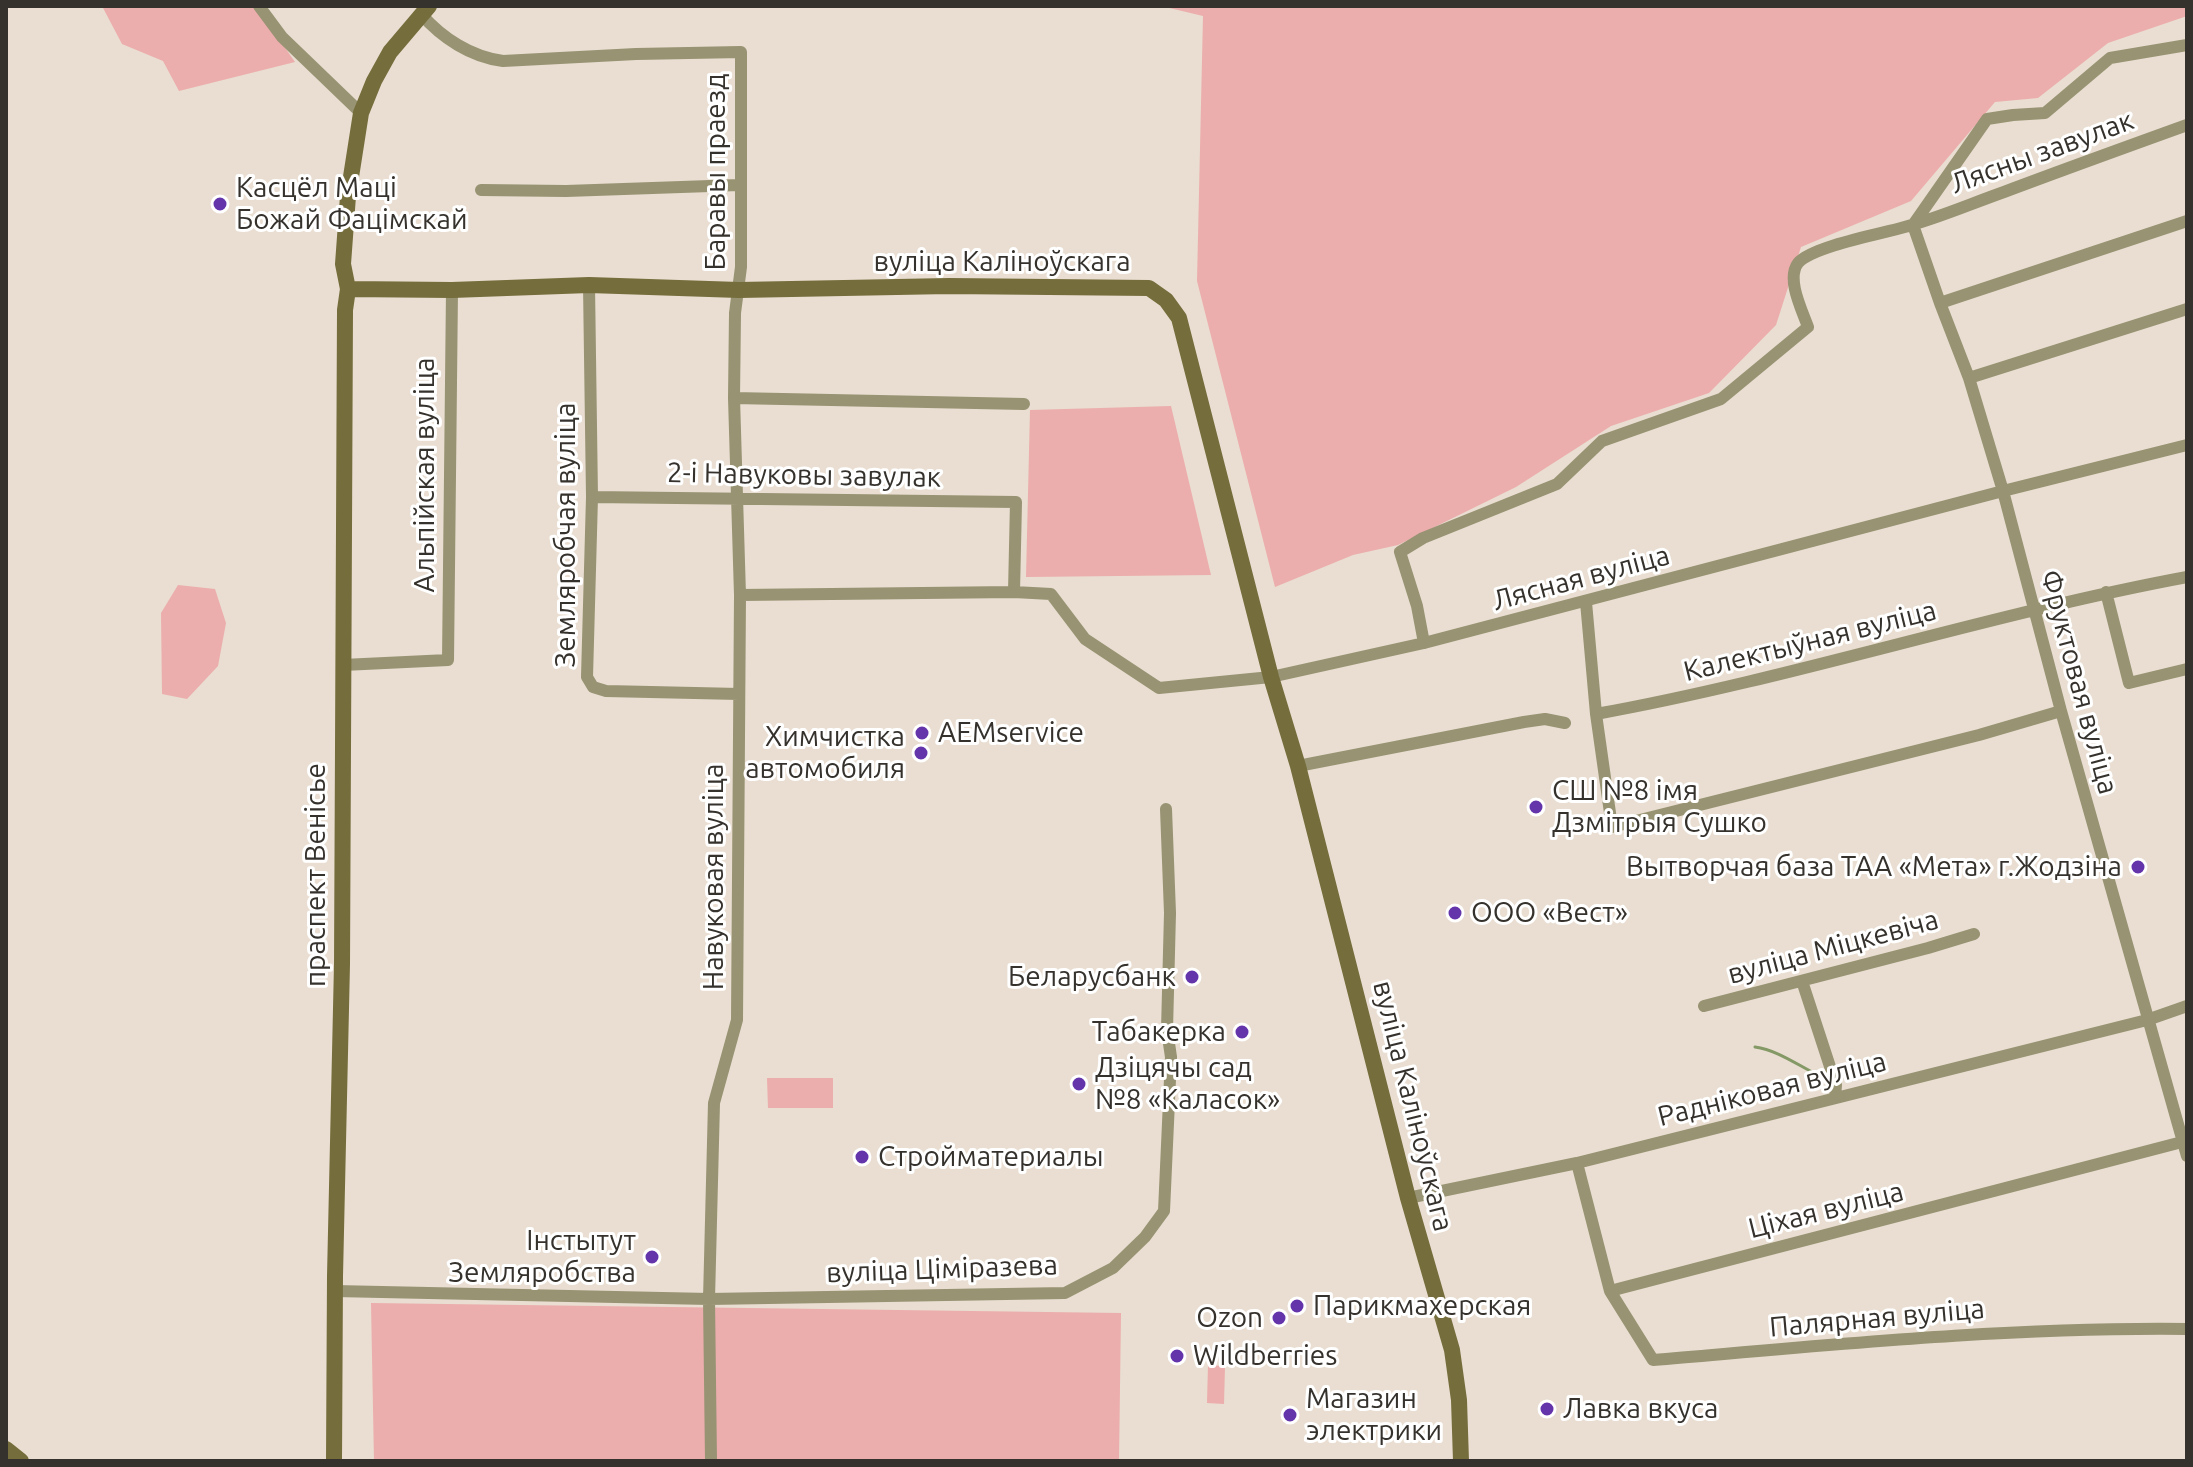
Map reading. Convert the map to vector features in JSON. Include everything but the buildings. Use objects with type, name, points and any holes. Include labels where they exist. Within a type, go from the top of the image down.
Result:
[{"type":"street","points":[[259,6],[282,37],[361,113]]},
{"type":"street","name":"праспект Венісье","points":[[334,1461],[343,934],[345,310],[348,289],[343,264],[348,196],[361,113],[390,52],[425,10]]},
{"type":"street","name":"Баравы праезд","points":[[425,10],[437,33],[485,59],[503,61],[741,52],[739,290]]},
{"type":"street","points":[[1913,225],[1987,119],[2045,113],[2110,58],[2187,45]]},
{"type":"street","name":"Лясны завулак","points":[[1424,643],[1417,606],[1400,552],[1423,538],[1557,484],[1602,441],[1721,399],[1808,327],[1794,277],[1799,261],[1841,243],[1913,225],[2187,125]]},
{"type":"street","points":[[481,190],[566,191],[739,185]]},
{"type":"street","points":[[1940,303],[2187,221]]},
{"type":"street","name":"Фруктовая вуліца","points":[[1913,225],[1969,378],[2003,491],[2147,1020],[2183,1124],[2182,1142],[2187,1156]]},
{"type":"street","name":"вуліца Каліноўскага","points":[[348,289],[452,290],[589,285],[739,290],[949,286],[1149,288],[1166,300],[1179,318],[1408,1198],[1452,1350],[1459,1389],[1461,1461]]},
{"type":"street","name":"Земляробчая вуліца","points":[[589,285],[592,497],[587,677],[593,687],[606,691],[739,694]]},
{"type":"street","name":"Альпійская вуліца","points":[[343,665],[448,660],[452,290]]},
{"type":"street","name":"Навуковая вуліца","points":[[711,1461],[709,1299],[714,1103],[737,1020],[740,595],[734,398],[735,313],[739,290]]},
{"type":"street","points":[[1969,378],[2187,309]]},
{"type":"street","points":[[734,398],[1024,404]]},
{"type":"street","name":"Лясная вуліца","points":[[740,595],[1051,594],[1085,639],[1159,688],[1271,677],[1586,602],[2187,445]]},
{"type":"street","name":"2-і Навуковы завулак","points":[[592,497],[1016,502],[1014,592]]},
{"type":"street","name":"Калектыўная вуліца","points":[[1596,714],[1671,701],[2035,608],[2187,577]]},
{"type":"street","points":[[2106,592],[2129,683],[2187,669]]},
{"type":"street","points":[[1586,602],[1596,714],[1612,827],[1979,735],[2061,711]]},
{"type":"street","points":[[1298,766],[1524,722],[1545,719],[1565,723]]},
{"type":"street","name":"вуліца Ціміразева","points":[[335,1291],[709,1299],[1065,1293],[1113,1268],[1145,1237],[1164,1211],[1171,1057],[1167,1030],[1170,913],[1166,809]]},
{"type":"street","name":"вуліца Міцкевіча","points":[[1704,1006],[1974,934]]},
{"type":"street","points":[[1802,981],[1836,1085],[1835,1097]]},
{"type":"street","name":"Радніковая вуліца","points":[[1408,1198],[1577,1163],[2147,1020],[2187,1006]]},
{"type":"street","name":"Ціхая вуліца","points":[[1610,1291],[2182,1142]]},
{"type":"street","points":[[1577,1163],[1610,1291]]},
{"type":"street","name":"Палярная вуліца","points":[[1610,1291],[1653,1360],[1990,1332],[2187,1329]]},
{"type":"street","points":[[6,1449],[21,1461]]},
{"type":"shaded area","points":[[102,6],[256,6],[295,62],[179,91],[163,61],[122,44]]},
{"type":"shaded area","points":[[1161,6],[2187,6],[2187,16],[2108,43],[2038,98],[1995,102],[1911,201],[1801,247],[1776,325],[1709,393],[1611,426],[1516,487],[1398,545],[1353,555],[1275,587],[1197,281],[1203,16]]},
{"type":"shaded area","points":[[1171,406],[1211,575],[1026,577],[1030,410]]},
{"type":"shaded area","points":[[178,585],[215,589],[226,623],[218,666],[187,699],[162,694],[161,613]]},
{"type":"shaded area","points":[[767,1078],[833,1078],[833,1108],[768,1108]]},
{"type":"shaded area","points":[[371,1303],[1121,1313],[1119,1461],[374,1461]]},
{"type":"shaded area","points":[[1208,1365],[1225,1366],[1224,1404],[1207,1403]]},
{"type":"waterway","points":[[1755,1047],[1779,1054],[1816,1074]]},
{"type":"place","name":"Касцёл Маці Божай Фацімскай","points":[[220,204]]},
{"type":"place","name":"AEMservice","points":[[922,733]]},
{"type":"place","name":"Химчистка автомобиля","points":[[921,753]]},
{"type":"place","name":"СШ №8 імя Дзмітрыя Сушко","points":[[1536,807]]},
{"type":"place","name":"Вытворчая база ТАА «Мета» г.Жодзіна","points":[[2138,867]]},
{"type":"place","name":"ООО «Вест»","points":[[1455,913]]},
{"type":"place","name":"Беларусбанк","points":[[1192,977]]},
{"type":"place","name":"Табакерка","points":[[1242,1032]]},
{"type":"place","name":"Дзіцячы сад №8 «Каласок»","points":[[1079,1084]]},
{"type":"place","name":"Стройматериалы","points":[[862,1157]]},
{"type":"place","name":"Інстытут Земляробства","points":[[652,1257]]},
{"type":"place","name":"Парикмахерская","points":[[1297,1306]]},
{"type":"place","name":"Ozon","points":[[1279,1318]]},
{"type":"place","name":"Wildberries","points":[[1177,1356]]},
{"type":"place","name":"Лавка вкуса","points":[[1547,1409]]},
{"type":"place","name":"Магазин электрики","points":[[1290,1415]]}]
